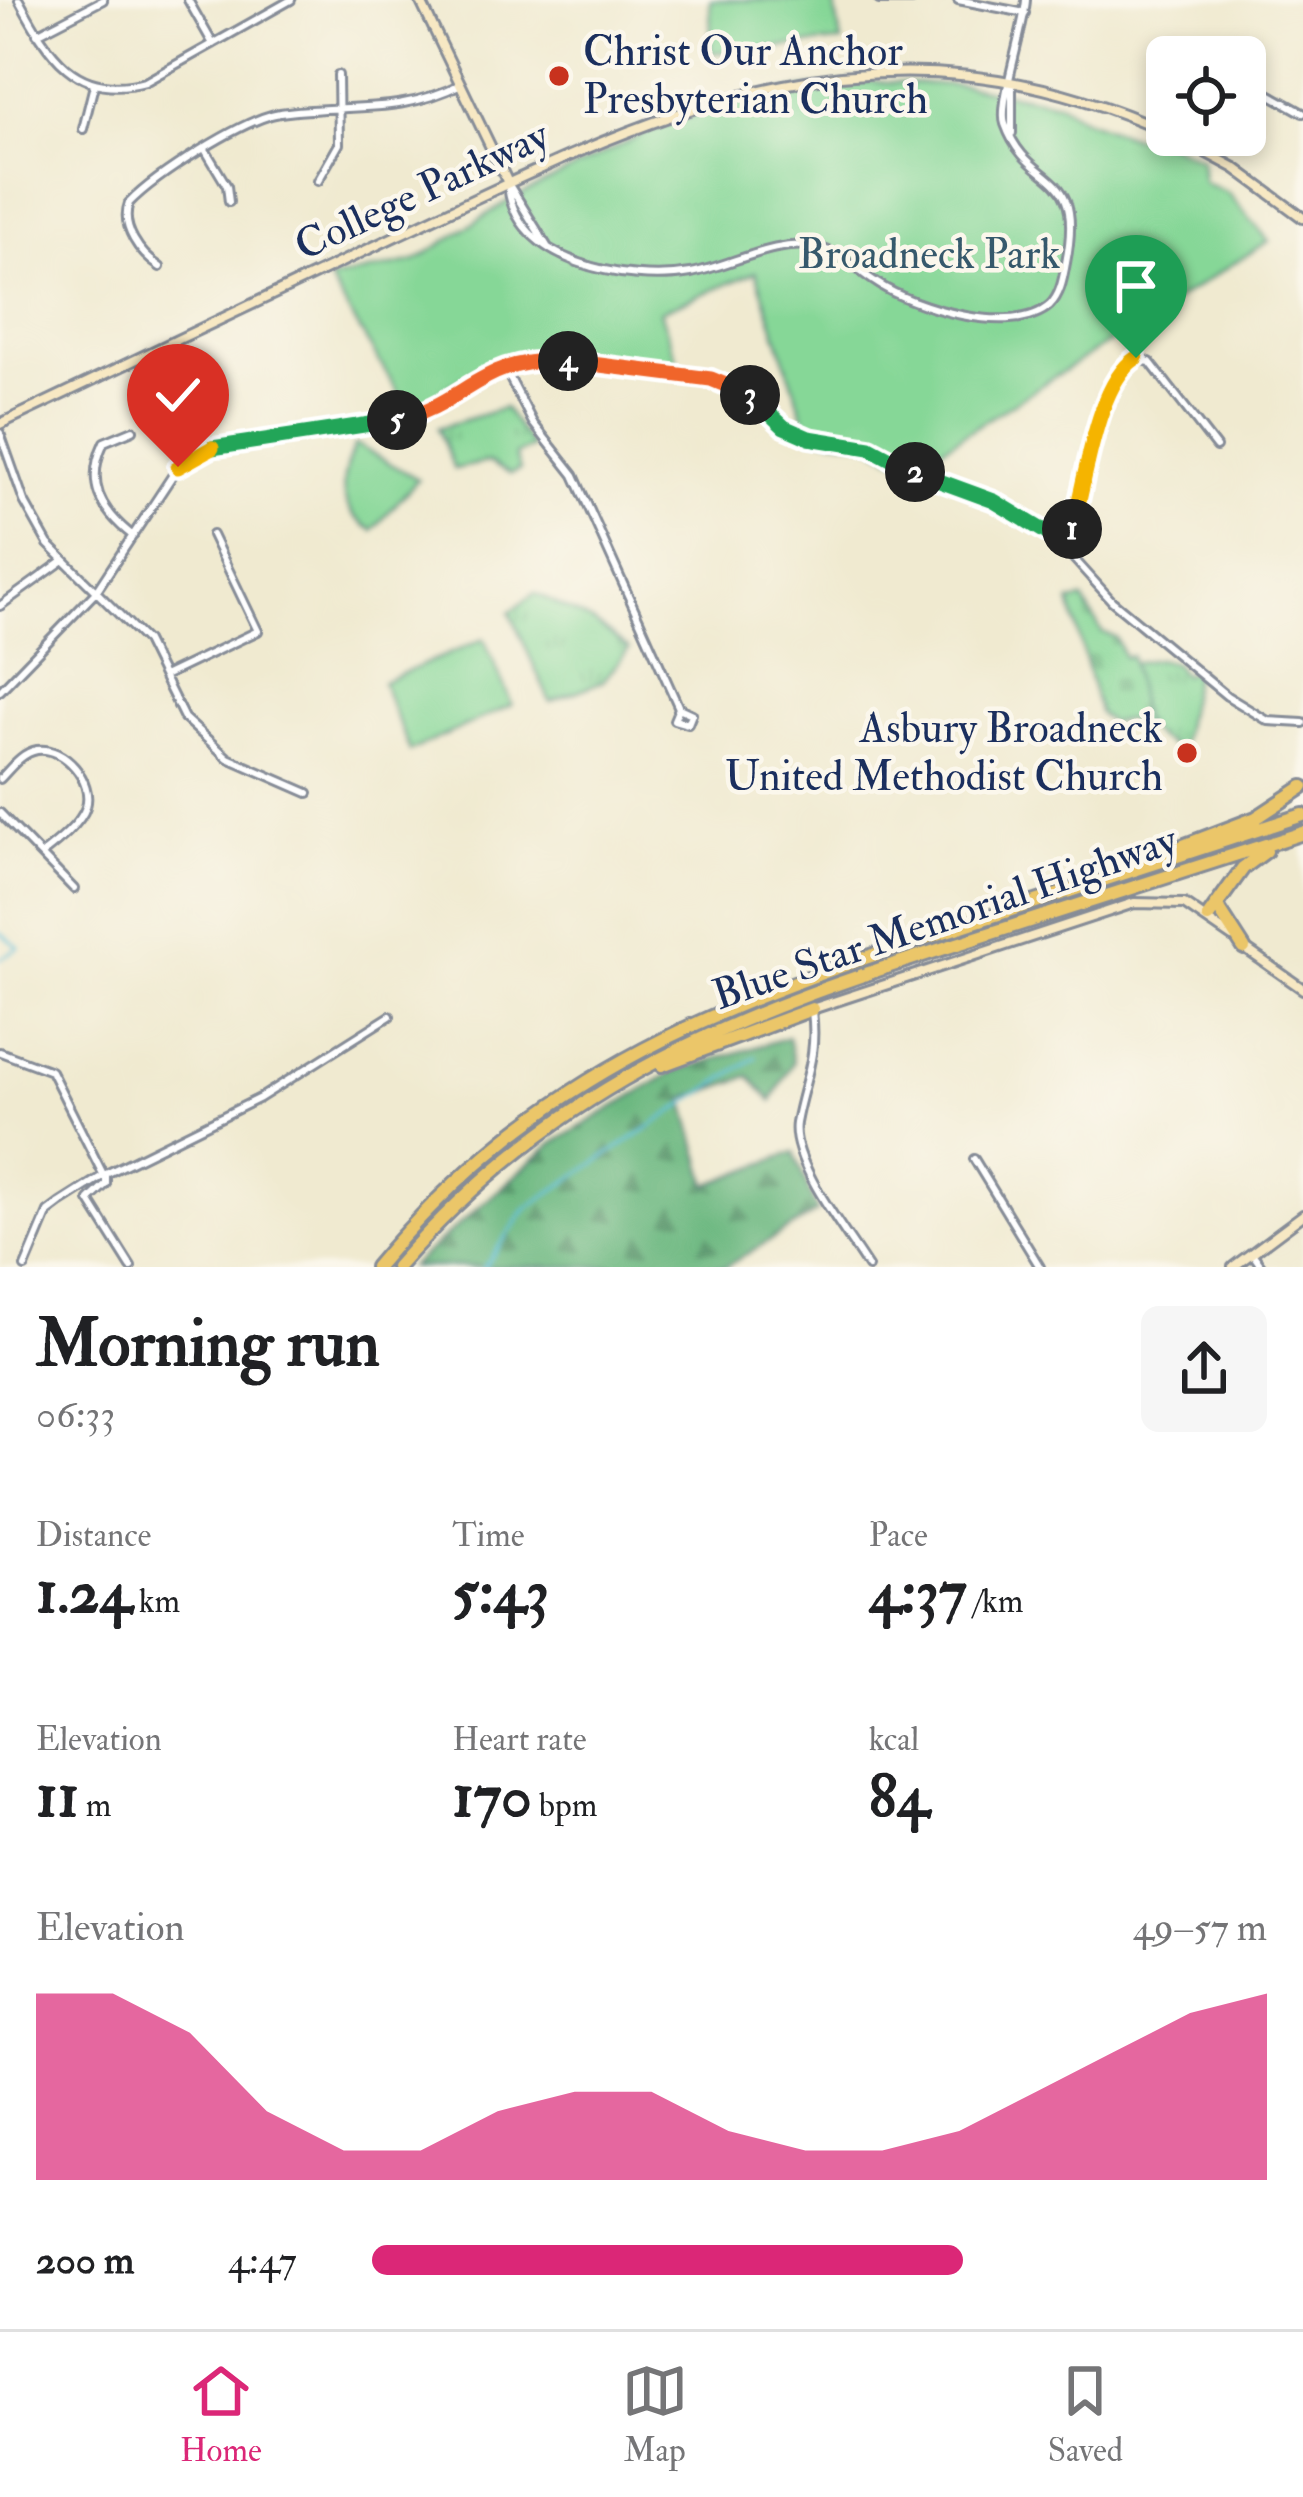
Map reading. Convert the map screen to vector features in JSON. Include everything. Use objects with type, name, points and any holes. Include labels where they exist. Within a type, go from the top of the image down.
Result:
[{"type":"highway","points":[[1125,873],[1152,855],[1256,818],[1303,787]]},
{"type":"highway","name":"Blue Star Memorial Highway","points":[[376,1267],[451,1184],[514,1129],[608,1066],[679,1028],[784,984],[1303,815]]},
{"type":"highway","points":[[1244,948],[1212,911],[1249,862],[1302,834]]},
{"type":"highway","name":"Blue Star Memorial Highway","points":[[397,1267],[478,1184],[566,1116],[654,1059],[782,1001],[1302,834]]},
{"type":"highway","points":[[566,1116],[686,1053],[812,1009]]},
{"type":"main road","points":[[420,0],[508,183]]},
{"type":"main road","name":"College Parkway","points":[[0,424],[508,183],[667,113],[776,83],[899,72],[1012,82],[1091,103],[1146,125]]},
{"type":"main road","name":"College Parkway","points":[[1212,156],[1303,218]]},
{"type":"main road","points":[[812,1009],[1134,903],[1174,902],[1212,911]]},
{"type":"main road","points":[[1244,948],[1303,989]]},
{"type":"main road","points":[[1234,1267],[1303,1215]]},
{"type":"street","points":[[19,0],[64,70],[94,85],[122,88],[145,82],[292,0]]},
{"type":"street","points":[[37,34],[103,0]]},
{"type":"street","points":[[188,0],[214,45]]},
{"type":"street","points":[[879,0],[912,0]]},
{"type":"street","points":[[958,0],[1025,13]]},
{"type":"street","points":[[508,183],[549,249],[587,266],[676,274],[807,245],[831,250],[878,284],[941,310],[1001,318],[1036,314],[1054,300],[1061,287],[1072,216],[1061,189],[1012,136],[1003,112],[1026,0]]},
{"type":"street","points":[[318,181],[336,153],[338,75]]},
{"type":"street","points":[[160,267],[140,248],[125,220],[127,207],[140,192],[206,151],[269,116],[410,106],[461,84]]},
{"type":"street","points":[[83,129],[94,85]]},
{"type":"street","points":[[1266,92],[1303,113]]},
{"type":"street","points":[[206,151],[227,186],[230,202]]},
{"type":"street","points":[[1067,545],[1108,391],[1123,367],[1136,358],[1150,362],[1216,447]]},
{"type":"street","points":[[0,692],[94,593],[178,467],[200,452],[423,414],[503,365],[528,359],[587,362],[719,381],[758,401],[784,427],[809,438],[870,448],[924,476],[994,501],[1067,545],[1112,601],[1255,714],[1303,723]]},
{"type":"street","points":[[503,365],[533,423],[580,486],[679,708]]},
{"type":"street","points":[[133,536],[100,502],[94,474],[104,442],[134,430]]},
{"type":"street","points":[[0,433],[32,518],[61,562],[146,641],[184,718],[228,758],[308,793]]},
{"type":"street","points":[[164,676],[258,632],[212,535]]},
{"type":"street","points":[[0,606],[61,562]]},
{"type":"street","points":[[1293,724],[1303,712]]},
{"type":"street","points":[[0,779],[22,756],[37,750],[60,754],[83,777],[88,792],[83,814],[40,855]]},
{"type":"street","points":[[0,813],[74,889]]},
{"type":"street","points":[[812,1009],[816,1051],[796,1123],[797,1146],[868,1267]]},
{"type":"street","points":[[25,1267],[49,1212],[105,1174],[260,1098],[390,1016]]},
{"type":"street","points":[[0,1052],[51,1071],[105,1174],[106,1184],[89,1200],[131,1267]]},
{"type":"street","points":[[974,1160],[1040,1267]]},
{"type":"street","points":[[1252,1253],[1262,1267]]},
{"type":"green space","points":[[710,0],[834,0],[841,42],[711,53]]},
{"type":"green space","name":"Broadneck Park","points":[[861,81],[962,85],[1059,103],[1083,119],[1133,137],[1146,136],[1146,156],[1201,159],[1203,182],[1228,193],[1269,241],[912,467],[866,443],[810,436],[756,272],[660,311],[681,371],[516,356],[479,368],[410,411],[329,280],[415,261],[508,201],[660,126],[763,94]]},
{"type":"green space","points":[[504,408],[532,447],[515,455],[520,470],[510,474],[488,462],[454,469],[438,428]]},
{"type":"green space","points":[[355,444],[418,479],[373,530],[346,503],[344,481]]},
{"type":"green space","points":[[535,593],[595,623],[629,649],[603,681],[550,702],[510,612]]},
{"type":"green space","points":[[1083,600],[1102,632],[1115,637],[1124,657],[1131,656],[1143,725],[1134,727],[1128,719],[1110,723],[1099,714],[1070,602]]},
{"type":"green space","points":[[484,639],[512,705],[410,751],[382,682]]},
{"type":"green space","points":[[1157,659],[1174,663],[1183,675],[1195,670],[1181,744],[1175,747],[1152,733],[1137,703],[1131,663]]},
{"type":"green space","points":[[788,1037],[793,1062],[772,1101],[749,1076],[684,1099],[708,1185],[794,1152],[817,1212],[725,1267],[410,1267],[552,1144],[673,1072]]},
{"type":"waterway","points":[[0,932],[19,948],[0,959]]},
{"type":"waterway","points":[[484,1267],[527,1208],[756,1057]]},
{"type":"place","name":"Christ Our Anchor Presbyterian Church","points":[[559,76]]},
{"type":"place","name":"Asbury Broadneck United Methodist Church","points":[[1187,753]]},
{"type":"route","points":[[178,467],[217,446],[295,439],[423,414],[503,365],[528,359],[587,362],[739,387],[784,427],[809,438],[870,448],[924,476],[994,501],[1067,545],[1108,391],[1123,367],[1136,358]]}]
